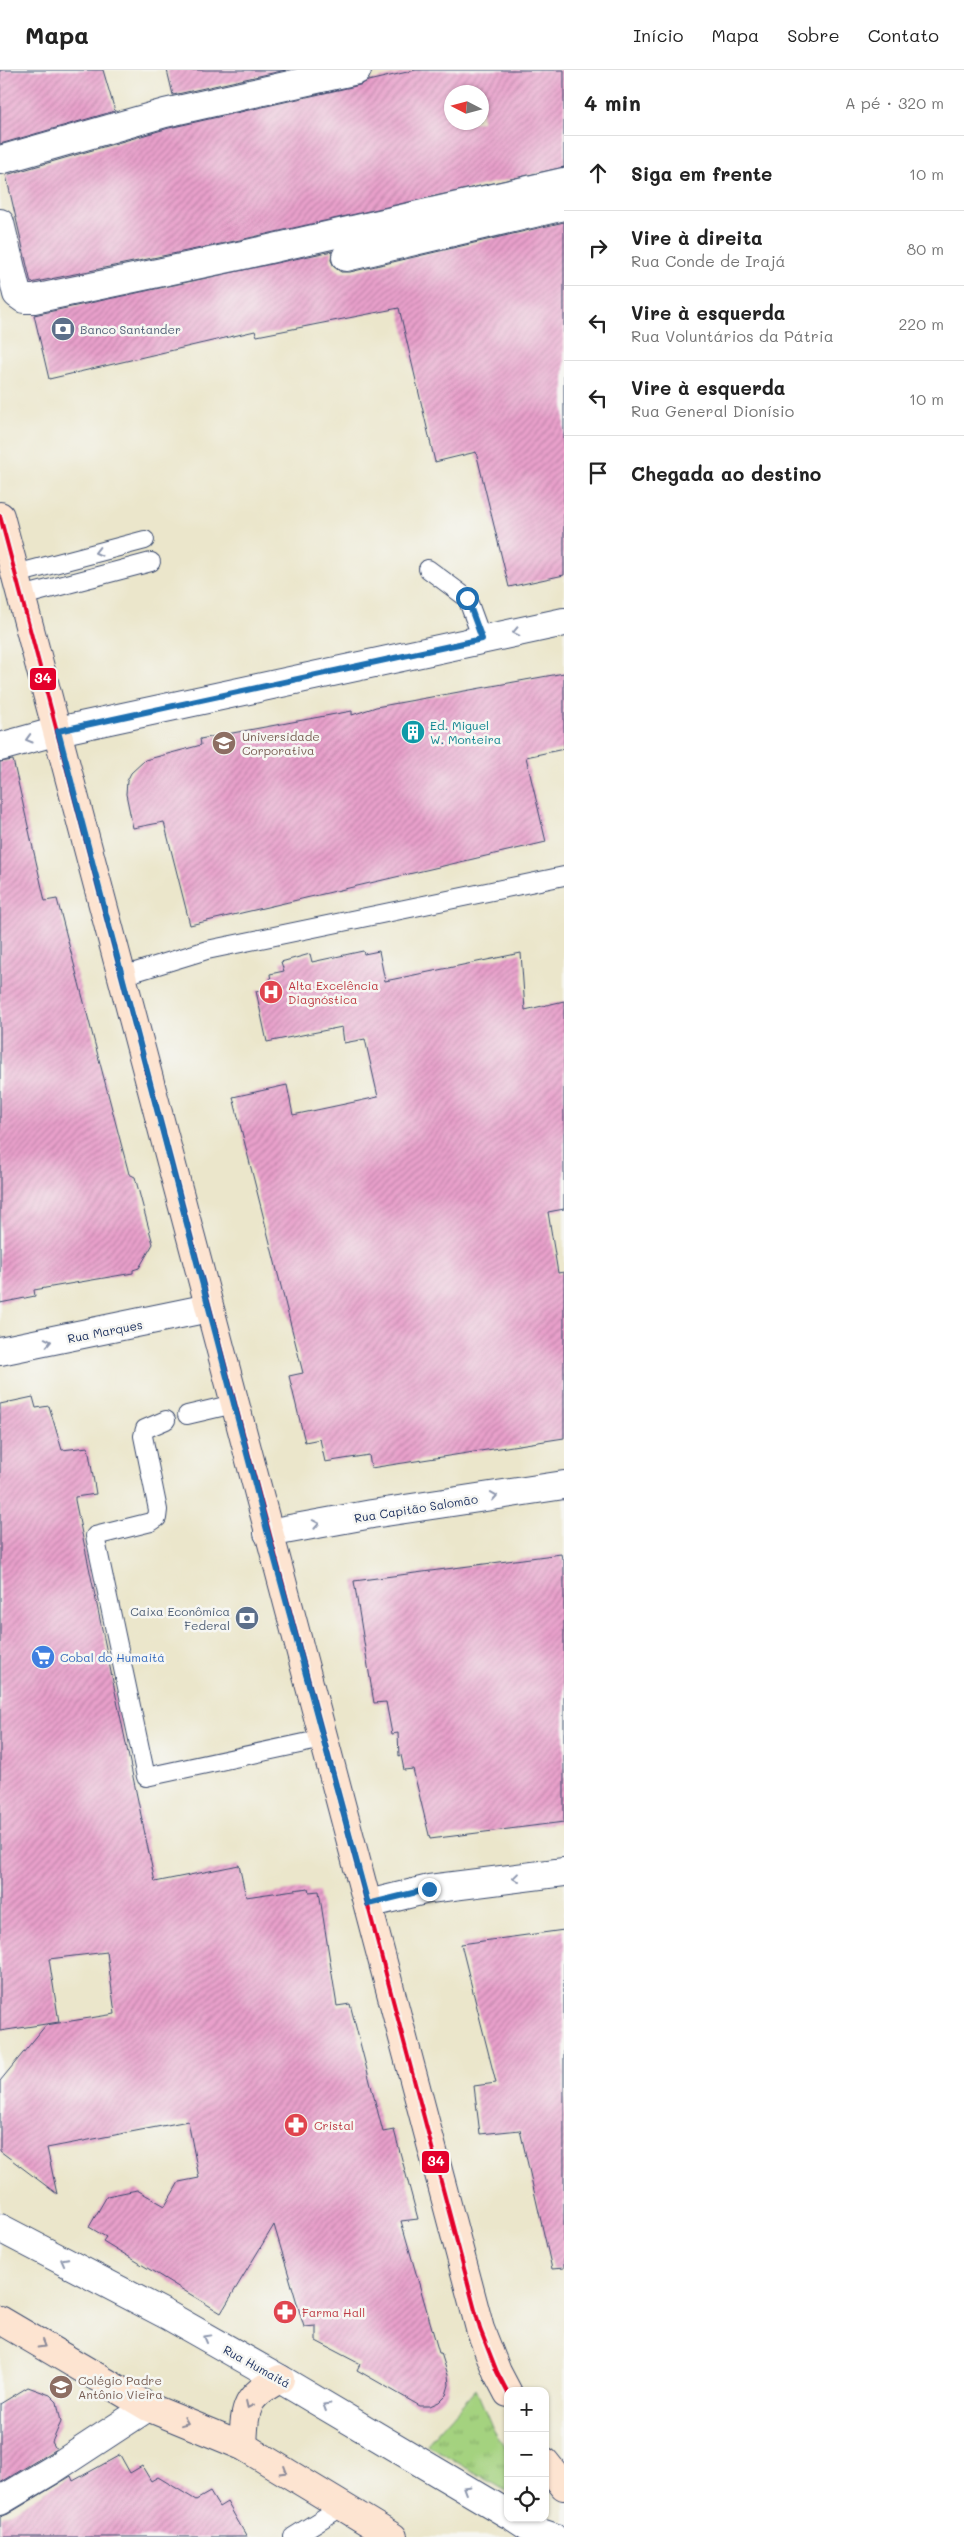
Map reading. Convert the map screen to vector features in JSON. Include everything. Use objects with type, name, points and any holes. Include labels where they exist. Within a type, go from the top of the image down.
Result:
[{"type":"main road","points":[[0,516],[480,2329],[505,2387]]},
{"type":"main road","points":[[0,2320],[148,2407],[242,2446],[393,2537]]},
{"type":"main road","points":[[242,2446],[244,2419],[248,2402],[261,2388],[280,2378]]},
{"type":"main road","points":[[549,2467],[564,2486]]},
{"type":"street","points":[[0,160],[166,113],[356,70]]},
{"type":"street","points":[[0,223],[18,294],[24,300],[252,253],[564,182]]},
{"type":"street","points":[[346,257],[564,206]]},
{"type":"street","points":[[0,748],[58,731],[564,622]]},
{"type":"street","name":"Rua Marques","points":[[0,1351],[209,1308]]},
{"type":"street","name":"Rua Capitão Salomão","points":[[268,1534],[372,1514],[564,1485]]},
{"type":"street","points":[[368,1904],[429,1889],[564,1872]]},
{"type":"street","name":"Rua Humaitá","points":[[0,2228],[168,2316],[280,2378],[504,2512]]},
{"type":"street","points":[[0,2501],[52,2470],[148,2407]]},
{"type":"street","points":[[522,2522],[553,2537]]},
{"type":"lane","points":[[19,585],[145,540]]},
{"type":"lane","points":[[19,585],[151,562]]},
{"type":"lane","points":[[428,569],[467,598],[482,639]]},
{"type":"lane","points":[[122,976],[207,950],[564,876]]},
{"type":"lane","points":[[187,1415],[234,1404]]},
{"type":"lane","points":[[166,1420],[145,1429],[143,1436],[158,1510],[157,1518],[151,1522],[95,1536],[146,1777],[323,1739]]},
{"type":"lane","points":[[293,2537],[342,2506]]},
{"type":"green space","points":[[476,2389],[493,2429],[504,2447],[504,2490],[427,2444]]},
{"type":"building","points":[[0,70],[103,70],[115,111],[0,144]]},
{"type":"building","points":[[167,70],[286,70],[173,95]]},
{"type":"building","points":[[416,70],[564,70],[564,167],[240,240],[31,283],[6,175],[169,128],[360,85],[368,81]]},
{"type":"building","points":[[564,222],[564,575],[509,587],[476,452],[435,462],[399,308],[257,336],[255,331],[49,379],[34,315],[332,251],[331,260],[334,267],[341,272],[350,272]]},
{"type":"building","points":[[564,673],[564,749],[526,757],[546,842],[190,925],[164,822],[133,828],[126,794],[127,781],[131,773],[145,760],[201,745],[200,739],[352,711],[352,715],[376,707]]},
{"type":"building","points":[[13,760],[45,901],[57,899],[129,1174],[135,1177],[153,1244],[139,1268],[133,1270],[133,1273],[34,1290],[35,1296],[0,1303],[0,762]]},
{"type":"building","points":[[363,951],[364,954],[379,951],[385,981],[521,953],[525,1010],[564,1001],[564,1209],[548,1212],[558,1273],[564,1272],[564,1438],[371,1468],[369,1455],[325,1462],[320,1439],[305,1442],[289,1376],[303,1373],[233,1097],[287,1085],[293,1115],[378,1097],[365,1039],[344,1043],[342,1027],[267,1042],[256,991],[272,988],[270,974],[284,971],[281,962],[310,954],[312,962]]},
{"type":"building","points":[[33,1397],[36,1408],[49,1406],[62,1450],[88,1447],[96,1494],[75,1497],[75,1500],[155,1882],[239,1865],[246,1897],[308,1888],[309,1892],[319,1891],[337,2006],[350,2004],[383,2132],[394,2130],[418,2219],[401,2221],[439,2353],[441,2353],[448,2375],[449,2385],[446,2395],[439,2402],[430,2406],[420,2406],[357,2370],[360,2364],[316,2341],[316,2326],[304,2327],[274,2225],[221,2313],[103,2241],[106,2237],[89,2227],[107,2196],[137,2190],[165,2206],[179,2182],[199,2178],[188,2121],[47,2148],[57,2194],[0,2151],[0,2081],[46,2025],[115,2014],[107,1952],[49,1959],[59,2022],[0,2031],[0,1404]]},
{"type":"building","points":[[561,1554],[562,1559],[564,1559],[564,1822],[430,1839],[413,1769],[404,1770],[401,1755],[399,1756],[398,1733],[392,1734],[386,1702],[374,1703],[354,1581]]},
{"type":"building","points":[[564,1930],[564,2268],[552,2269],[520,2130],[480,2134],[474,2086],[496,2083],[461,1944]]},
{"type":"building","points":[[28,2387],[50,2395],[57,2402],[61,2422],[52,2442],[56,2449],[0,2483],[0,2404]]},
{"type":"building","points":[[120,2455],[130,2473],[142,2466],[151,2481],[158,2477],[196,2500],[210,2492],[219,2507],[227,2502],[247,2537],[0,2537],[0,2517],[71,2476],[73,2481]]},
{"type":"transit line","name":"34","points":[[0,516],[480,2329],[505,2387]]},
{"type":"place","name":"Banco Santander","points":[[63,329]]},
{"type":"place","name":"Ed. Miguel W. Monteira","points":[[413,732]]},
{"type":"place","name":"Universidade Corporativa","points":[[224,743]]},
{"type":"place","name":"Alta Excelência Diagnóstica","points":[[271,992]]},
{"type":"place","name":"Caixa Econômica Federal","points":[[247,1618]]},
{"type":"place","name":"Cobal do Humaitá","points":[[43,1657]]},
{"type":"place","name":"Cristal","points":[[296,2125]]},
{"type":"place","name":"Farma Hall","points":[[285,2312]]},
{"type":"place","name":"Colégio Padre Antônio Vieira","points":[[61,2387]]},
{"type":"route","points":[[429,1889],[368,1904],[292,1625],[122,976],[78,816],[58,731],[482,639],[467,598]]}]
